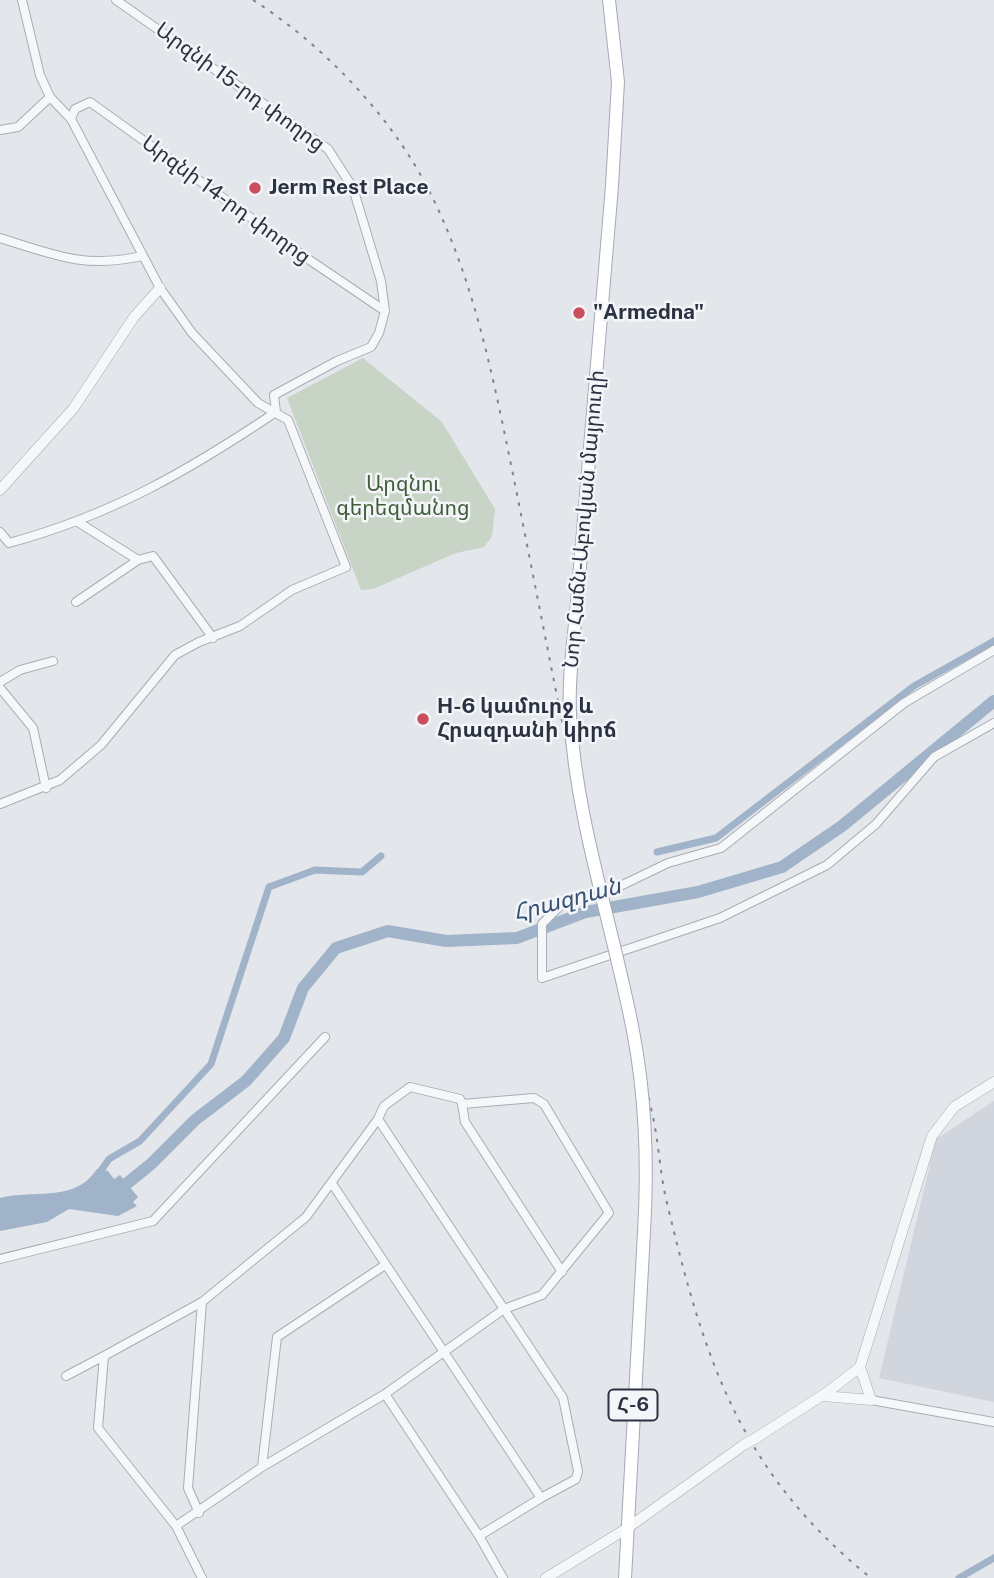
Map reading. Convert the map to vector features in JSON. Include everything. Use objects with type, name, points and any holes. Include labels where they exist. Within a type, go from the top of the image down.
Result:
[{"type":"main road","name":"Նոր Հաճն-Աբովյան մայրուղի","points":[[608,0],[618,82],[611,200],[570,685],[573,747],[580,801],[641,1076],[646,1134],[644,1232],[625,1529],[625,1578]]},
{"type":"street","points":[[0,804],[46,788],[60,780],[101,745],[175,655],[240,626],[292,590],[346,567],[288,420],[258,403],[192,333],[160,288],[71,119],[50,97],[40,75],[22,0]]},
{"type":"street","name":"Արզնի 15-րդ փողոց","points":[[116,0],[245,87],[328,149],[353,188],[382,281],[385,311],[371,347],[337,361],[274,394],[276,411]]},
{"type":"street","points":[[0,130],[18,127],[50,97]]},
{"type":"street","name":"Արզնի 14-րդ փողոց","points":[[71,119],[75,110],[90,102],[385,311]]},
{"type":"street","points":[[0,238],[69,259],[110,263],[142,256]]},
{"type":"street","points":[[0,489],[73,409],[134,317],[160,288]]},
{"type":"street","points":[[0,532],[9,543],[78,522],[170,481],[276,411]]},
{"type":"street","points":[[78,522],[138,561]]},
{"type":"street","points":[[76,602],[138,561],[153,556],[213,638]]},
{"type":"street","points":[[994,650],[904,703],[721,848],[668,863],[612,890],[564,902],[542,924],[542,978],[720,918],[827,865],[876,824],[934,757],[994,723]]},
{"type":"street","points":[[0,682],[20,670],[53,661]]},
{"type":"street","points":[[0,688],[33,728],[46,788]]},
{"type":"street","points":[[0,1259],[153,1221],[325,1037]]},
{"type":"street","points":[[546,1578],[625,1529],[745,1444],[822,1396],[860,1367],[932,1136],[954,1107],[994,1082]]},
{"type":"street","points":[[66,1376],[202,1303],[306,1217],[333,1185],[384,1106],[410,1087],[460,1099],[465,1122],[562,1272]]},
{"type":"street","points":[[176,1526],[199,1513],[262,1467],[385,1394],[504,1309],[542,1295],[609,1213],[544,1104],[534,1098],[462,1104]]},
{"type":"street","points":[[378,1119],[562,1398],[578,1471],[576,1479],[479,1536]]},
{"type":"street","points":[[333,1185],[541,1498]]},
{"type":"street","points":[[262,1467],[278,1337],[385,1265]]},
{"type":"street","points":[[199,1513],[188,1488],[202,1303]]},
{"type":"street","points":[[104,1356],[98,1428],[176,1526],[202,1578]]},
{"type":"street","points":[[860,1367],[871,1400]]},
{"type":"street","points":[[385,1394],[479,1536],[503,1578]]},
{"type":"street","points":[[822,1396],[871,1400],[994,1422]]},
{"type":"shaded area","points":[[994,1101],[994,1402],[879,1378],[936,1139]]},
{"type":"green space","name":"Արզնու գերեզմանոց","points":[[363,358],[442,422],[495,509],[492,536],[484,547],[456,553],[373,589],[361,590],[287,398]]},
{"type":"water","points":[[97,1169],[108,1171],[114,1179],[120,1175],[138,1197],[133,1202],[137,1206],[118,1216],[69,1209],[47,1222],[0,1231],[0,1198],[66,1191],[88,1180]]},
{"type":"waterway","points":[[657,852],[716,838],[914,686],[994,641]]},
{"type":"waterway","name":"Հրազդան","points":[[114,1194],[151,1164],[195,1120],[246,1081],[284,1038],[303,988],[336,948],[388,931],[446,941],[517,938],[586,912],[698,892],[782,867],[842,826],[994,701]]},
{"type":"waterway","points":[[98,1175],[109,1159],[140,1141],[211,1064],[269,887],[315,870],[362,872],[381,856]]},
{"type":"waterway","points":[[959,1578],[994,1558]]},
{"type":"railway","points":[[253,0],[308,41],[359,91],[382,118],[422,177],[450,236],[480,326],[495,388],[571,766],[653,1117],[667,1203],[696,1313],[713,1363],[734,1410],[759,1454],[789,1497],[826,1538],[871,1578]]},
{"type":"place","name":"Jerm Rest Place","points":[[255,188]]},
{"type":"place","name":"\"Armedna\"","points":[[579,313]]},
{"type":"place","name":"H-6 կամուրջ և Հրազդանի կիրճ","points":[[423,719]]}]
